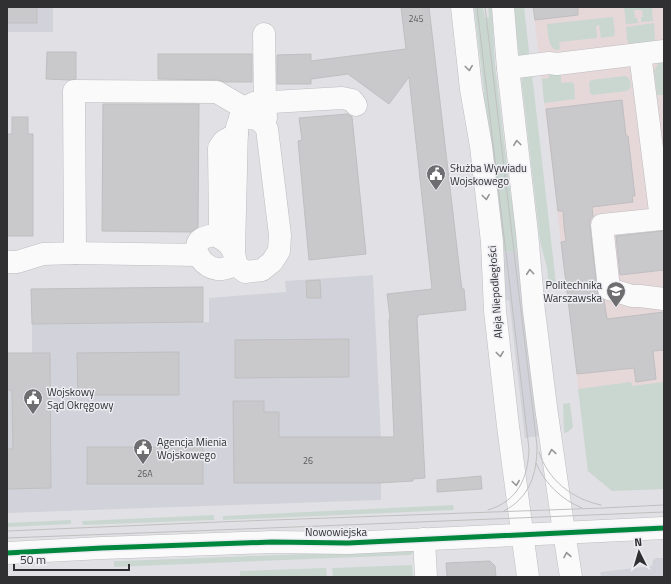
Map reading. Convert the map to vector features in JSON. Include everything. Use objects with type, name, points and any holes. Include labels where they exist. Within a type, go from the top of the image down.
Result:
[{"type":"main road","name":"Aleja Niepodległości","points":[[462,7],[493,256],[495,311],[508,426],[528,577]]},
{"type":"main road","points":[[503,7],[508,68],[535,318],[546,407],[571,577]]},
{"type":"main road","points":[[7,262],[17,262],[43,254],[75,248],[190,244],[198,250],[205,264],[216,269],[226,269],[230,251],[247,116],[264,34]]},
{"type":"main road","points":[[508,68],[557,64],[664,51]]},
{"type":"main road","points":[[640,54],[660,219],[602,226],[609,289],[632,296],[664,299]]},
{"type":"main road","points":[[75,248],[74,91],[217,92],[247,116],[263,122],[267,129],[280,235],[279,251],[272,262],[262,270],[245,272],[230,251],[214,235],[205,237],[200,241],[198,250]]},
{"type":"main road","points":[[247,116],[342,98],[352,100],[356,105]]},
{"type":"main road","name":"Nowowiejska","points":[[7,553],[290,541],[336,543],[664,528]]},
{"type":"main road","points":[[424,539],[426,577]]},
{"type":"shaded area","points":[[7,7],[53,7],[53,32],[7,32]]},
{"type":"shaded area","points":[[474,7],[483,7],[485,18],[489,17],[488,7],[492,7],[495,65],[518,251],[503,252]]},
{"type":"shaded area","points":[[514,7],[524,7],[530,60],[519,58]]},
{"type":"shaded area","name":"Politechnika Warszawska","points":[[533,7],[664,7],[664,489],[612,491],[588,471]]},
{"type":"shaded area","points":[[624,7],[652,7],[653,21],[641,22],[641,17],[643,17],[642,10],[634,10],[635,18],[637,18],[638,23],[626,24]]},
{"type":"shaded area","points":[[613,17],[614,36],[601,38],[599,25],[596,26],[597,38],[559,42],[560,49],[556,50],[549,41],[547,24]]},
{"type":"shaded area","points":[[654,23],[654,41],[629,44],[627,40],[626,27]]},
{"type":"shaded area","points":[[664,60],[664,95],[657,95],[654,71],[659,62]]},
{"type":"shaded area","points":[[532,74],[556,283],[553,287],[549,288],[547,268],[540,241],[521,76]]},
{"type":"shaded area","points":[[549,75],[561,75],[561,83],[571,82],[574,84],[575,99],[544,103],[542,79],[549,78]]},
{"type":"shaded area","points":[[625,76],[631,83],[627,91],[592,95],[590,93],[589,83],[591,80]]},
{"type":"shaded area","points":[[518,251],[539,436],[525,438],[509,300],[503,301],[503,252]]},
{"type":"shaded area","points":[[373,275],[381,437],[381,500],[7,513],[7,353],[32,353],[32,324],[209,322],[209,298],[286,292],[285,281]]},
{"type":"shaded area","points":[[631,382],[632,386],[664,382],[664,489],[612,491],[588,471],[578,389]]},
{"type":"shaded area","points":[[570,403],[573,427],[568,432],[564,433],[563,404]]},
{"type":"shaded area","points":[[453,505],[454,510],[223,520],[223,516]]},
{"type":"shaded area","points":[[214,515],[214,520],[83,525],[82,521]]},
{"type":"shaded area","points":[[71,520],[71,524],[7,527],[7,523]]},
{"type":"shaded area","points":[[413,551],[413,553],[410,555],[114,567],[114,561]]},
{"type":"shaded area","points":[[656,558],[664,558],[664,577],[601,577],[600,572],[652,566],[653,560]]},
{"type":"shaded area","points":[[412,565],[413,577],[333,577],[332,568]]},
{"type":"shaded area","points":[[326,568],[327,577],[240,576],[240,571]]},
{"type":"building","points":[[7,7],[37,7],[37,23],[7,23]]},
{"type":"building","points":[[401,7],[429,7],[461,282],[462,289],[464,289],[466,310],[418,315],[417,318],[425,478],[413,479],[413,481],[379,483],[234,483],[233,401],[264,401],[264,412],[279,412],[279,437],[394,437],[390,318],[387,294],[432,289],[409,77],[389,104],[348,74],[311,79],[311,84],[277,84],[277,55],[311,54],[311,61],[406,49]]},
{"type":"building","points":[[533,7],[578,7],[578,15],[535,20]]},
{"type":"building","points":[[47,52],[76,52],[76,79],[46,79]]},
{"type":"building","points":[[158,54],[252,54],[252,82],[158,79]]},
{"type":"building","points":[[622,100],[635,196],[632,196],[633,202],[592,207],[593,216],[590,220],[590,226],[597,290],[599,297],[604,300],[607,319],[664,312],[664,350],[653,351],[656,379],[636,382],[634,368],[577,374],[561,242],[566,241],[563,211],[558,211],[546,109]]},
{"type":"building","points":[[103,104],[199,104],[198,227],[191,232],[102,231]]},
{"type":"building","points":[[347,114],[352,117],[366,254],[309,260],[298,141],[302,140],[299,118]]},
{"type":"building","points":[[12,117],[28,117],[28,134],[33,134],[33,236],[7,236],[7,134],[12,134]]},
{"type":"building","points":[[664,231],[664,270],[620,275],[616,236]]},
{"type":"building","points":[[320,280],[321,298],[307,298],[306,281]]},
{"type":"building","points":[[203,287],[203,322],[32,324],[31,289]]},
{"type":"building","points":[[349,339],[349,377],[235,378],[235,340]]},
{"type":"building","points":[[179,352],[179,395],[78,395],[77,353]]},
{"type":"building","points":[[7,353],[50,353],[51,488],[7,489],[7,449],[13,449],[12,390],[7,390]]},
{"type":"building","points":[[87,447],[203,447],[203,484],[87,484]]},
{"type":"building","points":[[481,476],[482,489],[437,492],[437,480]]},
{"type":"building","points":[[490,561],[495,566],[496,577],[447,577],[446,563]]},
{"type":"tram line","points":[[477,7],[529,449],[526,470],[519,487],[507,501],[488,510]]},
{"type":"tram line","points":[[485,7],[537,446],[536,466],[526,492],[520,499],[504,511]]},
{"type":"tram line","points":[[539,452],[548,471],[562,487],[580,498],[601,505]]},
{"type":"tram line","points":[[536,463],[544,478],[561,496],[582,508]]},
{"type":"tram line","points":[[7,531],[664,505]]},
{"type":"tram line","points":[[7,538],[664,512]]},
{"type":"cycle path","points":[[7,553],[272,542],[348,543],[664,528]]},
{"type":"place","name":"Służba Wywiadu Wojskowego","points":[[436,191]]},
{"type":"place","name":"Politechnika Warszawska","points":[[616,308]]},
{"type":"place","name":"Wojskowy Sąd Okręgowy","points":[[33,415]]},
{"type":"place","name":"Agencja Mienia Wojskowego","points":[[143,465]]}]
